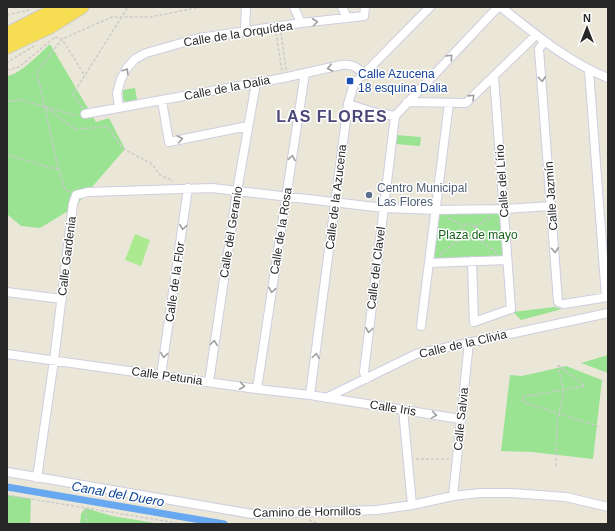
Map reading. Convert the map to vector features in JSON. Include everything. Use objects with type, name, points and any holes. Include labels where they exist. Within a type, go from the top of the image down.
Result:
[{"type":"highway","points":[[7,34],[60,7]]},
{"type":"highway","points":[[7,48],[50,27],[82,7]]},
{"type":"street","points":[[245,32],[246,7]]},
{"type":"street","points":[[294,7],[301,23]]},
{"type":"street","points":[[342,7],[347,18]]},
{"type":"street","name":"Calle de la Orquídea","points":[[119,108],[117,93],[121,79],[127,68],[135,59],[146,53],[199,38],[301,23],[364,16],[365,7]]},
{"type":"street","name":"Calle de la Azucena","points":[[310,395],[348,104],[354,84],[365,75],[430,7]]},
{"type":"street","points":[[348,104],[373,112],[395,116],[498,7]]},
{"type":"street","points":[[501,7],[544,42],[589,70],[608,78]]},
{"type":"street","points":[[408,102],[466,103],[536,35]]},
{"type":"street","name":"Calle Jazmín","points":[[544,42],[540,49],[558,302],[564,304],[607,297]]},
{"type":"street","name":"Calle de la Dalia","points":[[85,114],[162,101],[349,64],[355,66],[365,75]]},
{"type":"street","points":[[589,70],[607,297]]},
{"type":"street","name":"Calle de la Rosa","points":[[257,389],[305,73]]},
{"type":"street","name":"Calle del Lírio","points":[[472,261],[474,322],[511,309],[494,76]]},
{"type":"street","name":"Calle del Geranio","points":[[209,382],[237,191],[256,83]]},
{"type":"street","points":[[162,101],[169,142],[248,126]]},
{"type":"street","points":[[421,326],[449,103]]},
{"type":"street","name":"Calle del Clavel","points":[[366,379],[364,372],[395,116]]},
{"type":"street","name":"Calle de la Flor","points":[[161,375],[188,188]]},
{"type":"street","points":[[76,196],[88,192],[212,188],[384,208],[436,210],[504,209],[552,206]]},
{"type":"street","name":"Calle Gardenia","points":[[37,478],[62,299],[72,204],[76,196]]},
{"type":"street","points":[[429,263],[507,260]]},
{"type":"street","points":[[7,292],[62,299]]},
{"type":"street","name":"Calle de la Clivia","points":[[326,398],[416,354],[608,313]]},
{"type":"street","name":"Calle Salvia","points":[[453,496],[469,342]]},
{"type":"street","name":"Calle Petunia","points":[[7,354],[326,398]]},
{"type":"street","name":"Calle Iris","points":[[326,398],[460,419]]},
{"type":"street","points":[[403,410],[412,506]]},
{"type":"street","name":"Camino de Hornillos","points":[[7,472],[252,514],[370,510],[412,506],[453,496],[480,493],[539,494],[566,497],[608,507]]},
{"type":"path","points":[[7,101],[21,100],[73,115],[85,114],[73,94],[128,7]]},
{"type":"path","points":[[76,196],[64,188],[37,72],[62,39],[112,16],[150,16],[200,7]]},
{"type":"path","points":[[7,15],[34,9]]},
{"type":"path","points":[[278,27],[285,77]]},
{"type":"path","points":[[278,27],[285,77]]},
{"type":"path","points":[[7,70],[19,67],[55,37],[62,39],[85,76]]},
{"type":"path","points":[[45,107],[76,129],[108,126],[122,148],[152,164],[160,175],[174,182]]},
{"type":"path","points":[[7,155],[59,170]]},
{"type":"path","points":[[475,227],[504,209]]},
{"type":"path","points":[[450,218],[463,226]]},
{"type":"path","points":[[468,223],[473,225],[476,233],[474,236],[469,238],[464,236],[461,231],[463,226],[468,223]]},
{"type":"path","points":[[429,263],[464,236]]},
{"type":"path","points":[[474,236],[507,260]]},
{"type":"path","points":[[556,466],[557,422],[559,415],[564,390],[558,365],[586,386],[564,390],[522,397],[523,402],[559,415],[600,427]]},
{"type":"path","points":[[408,459],[456,459]]},
{"type":"path","points":[[7,495],[183,524]]},
{"type":"path","points":[[86,508],[87,524]]},
{"type":"green space","points":[[50,44],[96,122],[109,118],[125,149],[78,205],[40,228],[21,226],[7,214],[7,76],[24,68]]},
{"type":"green space","points":[[135,88],[137,100],[127,102],[124,101],[123,90]]},
{"type":"green space","points":[[396,135],[421,137],[420,146],[395,144]]},
{"type":"green space","name":"Plaza de mayo","points":[[504,209],[507,260],[429,263],[436,210]]},
{"type":"green space","points":[[135,234],[150,240],[141,266],[125,260]]},
{"type":"green space","points":[[554,307],[562,309],[521,320],[513,312]]},
{"type":"green space","points":[[608,355],[608,373],[581,363]]},
{"type":"green space","points":[[566,366],[602,380],[593,459],[532,452],[501,451],[510,375],[522,376]]},
{"type":"green space","points":[[7,495],[31,499],[30,524],[7,524]]},
{"type":"green space","points":[[85,508],[112,516],[161,524],[80,524],[81,514]]},
{"type":"waterway","name":"Canal del Duero","points":[[7,487],[224,524]]},
{"type":"place","name":"Calle Azucena 18 esquina Dalia","points":[[350,81]]},
{"type":"place","name":"Centro Municipal Las Flores","points":[[369,195]]},
{"type":"district","name":"LAS FLORES","points":[[332,116]]}]
